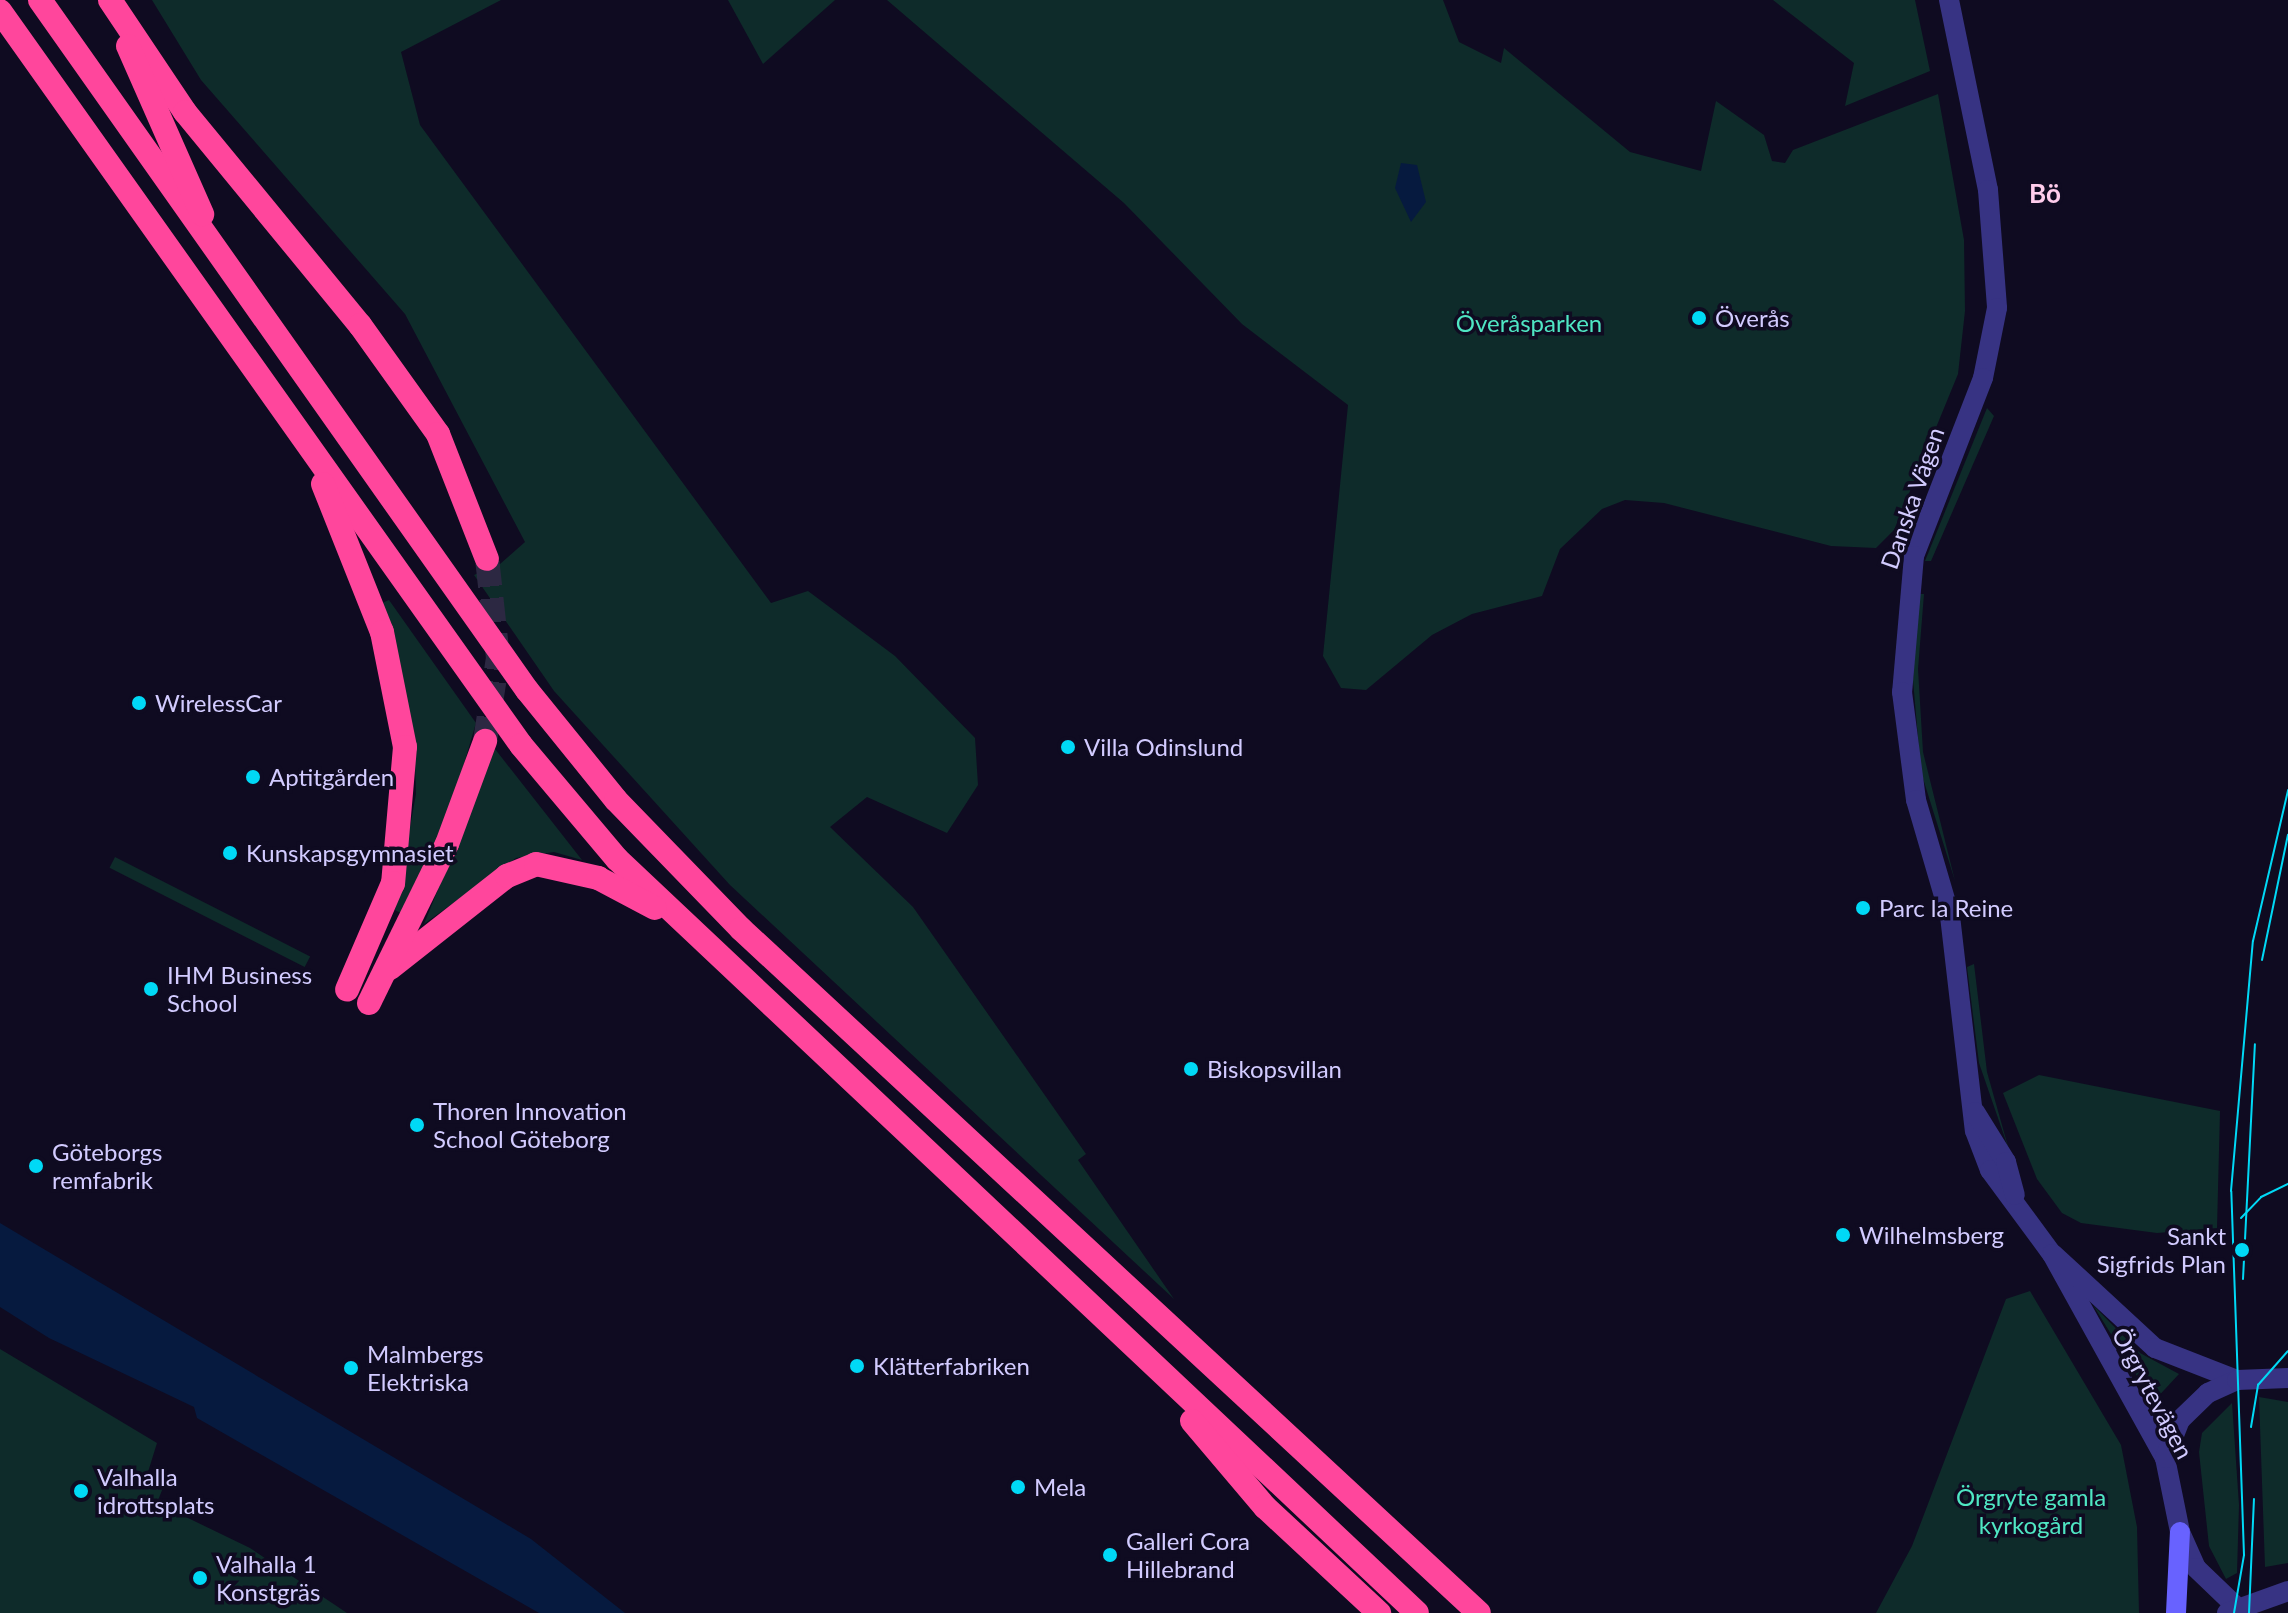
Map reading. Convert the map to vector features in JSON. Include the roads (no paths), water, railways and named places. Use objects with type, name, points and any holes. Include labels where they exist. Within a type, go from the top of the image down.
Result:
[{"type":"highway","points":[[40,0],[527,690],[655,844],[1479,1613]]},
{"type":"highway","points":[[109,0],[213,244]]},
{"type":"highway","points":[[109,0],[185,112],[429,421],[459,473],[487,559]]},
{"type":"highway","points":[[0,11],[315,459],[521,745],[671,916],[1417,1613]]},
{"type":"highway","points":[[315,459],[382,632],[405,747],[393,883],[347,990]]},
{"type":"highway","points":[[369,1003],[390,968],[485,741]]},
{"type":"highway","points":[[390,968],[507,876],[536,864],[598,878],[671,916]]},
{"type":"highway","points":[[1118,1334],[1265,1507],[1379,1613]]},
{"type":"main road","name":"Örgrytevägen","points":[[2176,1613],[2180,1532]]},
{"type":"street","name":"Danska Vägen","points":[[1949,0],[1988,190],[1997,308],[1983,378],[1914,556],[1902,692],[1916,800],[1950,916],[1975,1112],[1990,1170],[2015,1195],[2032,1222]]},
{"type":"street","name":"Örgrytevägen","points":[[2032,1222],[2165,1458],[2180,1532]]},
{"type":"street","name":"Örgrytevägen","points":[[2052,1254],[2155,1348],[2237,1380]]},
{"type":"street","points":[[2165,1458],[2193,1405],[2237,1380],[2288,1378]]},
{"type":"street","points":[[2180,1532],[2196,1568],[2235,1611],[2288,1591]]},
{"type":"water","points":[[1401,163],[1417,165],[1426,202],[1411,222],[1395,188]]},
{"type":"water","points":[[0,1223],[531,1539],[625,1613],[539,1613],[197,1418],[194,1407],[49,1338],[0,1307]]},
{"type":"tunnel","points":[[485,741],[498,658],[487,559]]},
{"type":"tram line","points":[[2234,1613],[2244,1555],[2231,1191],[2253,941],[2288,790]]},
{"type":"tram line","points":[[2262,960],[2288,835]]},
{"type":"tram line","points":[[2243,1279],[2255,1044]]},
{"type":"tram line","points":[[2241,1218],[2261,1197],[2288,1184]]},
{"type":"tram line","points":[[2251,1427],[2258,1385],[2288,1351]]},
{"type":"tram line","points":[[2249,1613],[2254,1499]]},
{"type":"place","name":"Överås","points":[[1699,318]]},
{"type":"place","name":"WirelessCar","points":[[139,703]]},
{"type":"place","name":"Villa Odinslund","points":[[1068,747]]},
{"type":"place","name":"Aptitgården","points":[[253,777]]},
{"type":"place","name":"Kunskapsgymnasiet","points":[[230,853]]},
{"type":"place","name":"Parc la Reine","points":[[1863,908]]},
{"type":"place","name":"IHM Business School","points":[[151,989]]},
{"type":"place","name":"Biskopsvillan","points":[[1191,1069]]},
{"type":"place","name":"Thoren Innovation School Göteborg","points":[[417,1125]]},
{"type":"place","name":"Göteborgs remfabrik","points":[[36,1166]]},
{"type":"place","name":"Wilhelmsberg","points":[[1843,1235]]},
{"type":"place","name":"Sankt Sigfrids Plan","points":[[2242,1250]]},
{"type":"place","name":"Klätterfabriken","points":[[857,1366]]},
{"type":"place","name":"Malmbergs Elektriska","points":[[351,1368]]},
{"type":"place","name":"Mela","points":[[1018,1487]]},
{"type":"place","name":"Valhalla idrottsplats","points":[[81,1491]]},
{"type":"place","name":"Galleri Cora Hillebrand","points":[[1110,1555]]},
{"type":"place","name":"Valhalla 1 Konstgräs","points":[[200,1578]]},
{"type":"district","name":"Bö","points":[[2045,194]]},
{"type":"park label","name":"Överåsparken","points":[[1529,323]]},
{"type":"park label","name":"Örgryte gamla kyrkogård","points":[[2031,1511]]}]
